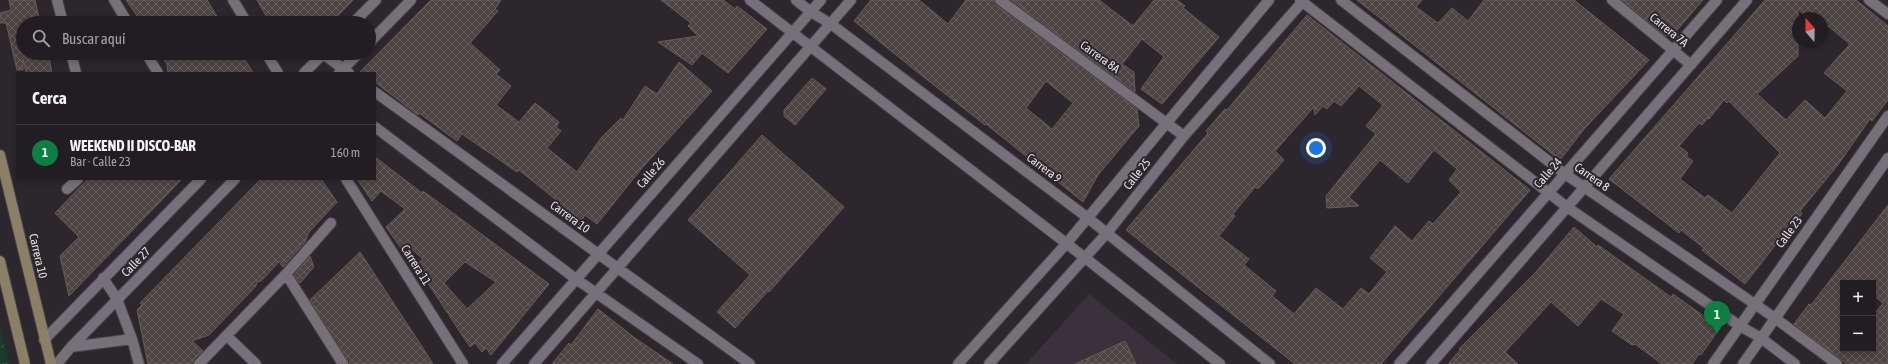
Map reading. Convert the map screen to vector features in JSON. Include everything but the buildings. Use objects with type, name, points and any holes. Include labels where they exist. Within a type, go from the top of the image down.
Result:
[{"type":"main road","name":"Carrera 10","points":[[0,155],[51,364]]},
{"type":"main road","points":[[0,262],[25,364]]},
{"type":"street","points":[[57,0],[61,16]]},
{"type":"street","points":[[114,0],[124,16]]},
{"type":"street","points":[[233,0],[243,16]]},
{"type":"street","points":[[361,16],[376,0]]},
{"type":"street","points":[[376,36],[411,0]]},
{"type":"street","points":[[750,0],[1084,257],[1220,364]]},
{"type":"street","name":"Carrera 9","points":[[796,0],[811,12],[831,24],[1088,218],[1270,364]]},
{"type":"street","name":"Calle 26","points":[[502,364],[821,0]]},
{"type":"street","points":[[534,364],[851,0]]},
{"type":"street","name":"Carrera 8A","points":[[1000,0],[1184,136]]},
{"type":"street","name":"Calle 25","points":[[958,364],[1066,244],[1269,0]]},
{"type":"street","name":"Carrera 8","points":[[1341,0],[1584,188],[1775,318],[1837,364]]},
{"type":"street","name":"Carrera 7A","points":[[1612,0],[1690,65]]},
{"type":"street","name":"Calle 24","points":[[1399,364],[1717,0]]},
{"type":"street","points":[[1431,364],[1747,0]]},
{"type":"street","points":[[1869,0],[1888,14]]},
{"type":"street","points":[[1302,1],[1567,207],[1740,326],[1761,338],[1795,364]]},
{"type":"street","name":"Calle 25","points":[[989,364],[1107,233],[1184,136],[1302,1]]},
{"type":"street","points":[[73,60],[76,72]]},
{"type":"street","points":[[150,60],[157,72]]},
{"type":"street","points":[[270,60],[277,72]]},
{"type":"street","points":[[306,72],[318,60]]},
{"type":"street","points":[[331,60],[344,72],[353,60]]},
{"type":"street","name":"Carrera 10","points":[[376,93],[750,364]]},
{"type":"street","name":"Calle 23","points":[[1713,364],[1888,116]]},
{"type":"street","points":[[376,128],[576,279],[597,292],[698,364]]},
{"type":"street","points":[[1743,364],[1888,158]]},
{"type":"street","points":[[67,189],[77,180]]},
{"type":"street","name":"Calle 27","points":[[44,340],[200,180]]},
{"type":"street","name":"Carrera 11","points":[[347,180],[463,364]]},
{"type":"street","name":"Calle 27","points":[[57,364],[71,347],[230,181]]},
{"type":"street","points":[[199,364],[286,274],[331,223]]},
{"type":"street","points":[[286,274],[343,364]]},
{"type":"street","points":[[103,278],[117,299],[132,339],[139,364]]},
{"type":"street","points":[[227,336],[256,364]]},
{"type":"street","points":[[71,347],[132,339]]},
{"type":"shaded area","points":[[1089,294],[1177,364],[1026,364]]},
{"type":"green space","points":[[0,325],[9,364],[0,364]]},
{"type":"place","name":"WEEKEND II DISCO-BAR","points":[[1717,334]]}]
